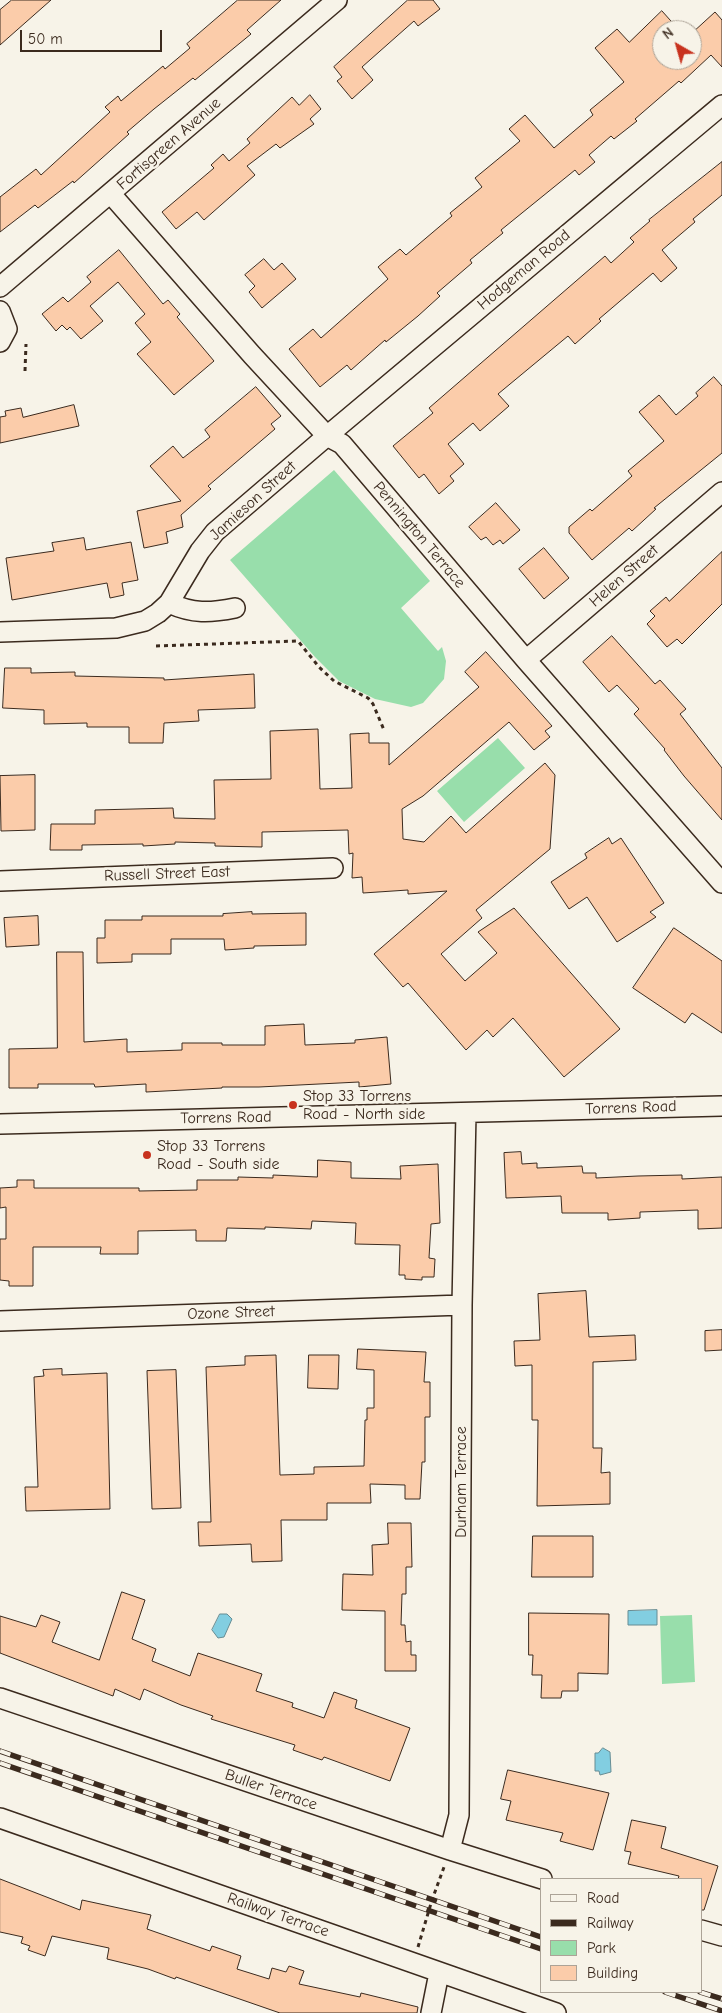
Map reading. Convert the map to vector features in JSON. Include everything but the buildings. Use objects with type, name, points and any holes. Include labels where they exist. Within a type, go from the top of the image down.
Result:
[{"type":"street","name":"Fortisgreen Avenue","points":[[0,287],[337,0]]},
{"type":"street","name":"Hodgeman Road","points":[[327,436],[722,105]]},
{"type":"street","name":"Pennington Terrace","points":[[111,194],[252,355],[327,436],[342,444],[526,660],[722,883]]},
{"type":"street","points":[[0,311],[4,336]]},
{"type":"street","name":"Jamieson Street","points":[[0,632],[116,628],[145,621],[169,603],[200,551],[215,532],[327,436]]},
{"type":"street","name":"Helen Street","points":[[526,660],[722,492]]},
{"type":"street","points":[[169,603],[189,611],[211,613],[235,608]]},
{"type":"street","name":"Russell Street East","points":[[0,881],[333,868]]},
{"type":"street","name":"Torrens Road","points":[[0,1124],[722,1106]]},
{"type":"street","name":"Durham Terrace","points":[[450,1850],[459,1815],[462,1305],[466,1113]]},
{"type":"street","name":"Ozone Street","points":[[0,1321],[462,1305]]},
{"type":"street","name":"Buller Terrace","points":[[0,1698],[450,1850],[540,1878]]},
{"type":"street","name":"Railway Terrace","points":[[0,1818],[556,2013]]},
{"type":"street","points":[[702,1930],[722,1936]]},
{"type":"street","points":[[430,2013],[439,1973]]},
{"type":"path","points":[[25,371],[26,344]]},
{"type":"path","points":[[156,646],[298,641],[319,667],[334,681],[368,698],[373,704],[384,730]]},
{"type":"path","points":[[413,1962],[450,1850]]},
{"type":"green space","points":[[334,470],[430,581],[401,608],[438,651],[442,647],[446,661],[444,679],[423,703],[411,707],[375,699],[339,681],[315,657],[230,560]]},
{"type":"green space","points":[[498,738],[525,768],[464,822],[437,791]]},
{"type":"green space","points":[[692,1615],[695,1682],[662,1684],[660,1616]]},
{"type":"water","points":[[657,1610],[657,1625],[628,1625],[628,1611]]},
{"type":"water","points":[[220,1614],[227,1614],[232,1619],[224,1637],[218,1638],[212,1630]]},
{"type":"water","points":[[603,1748],[610,1752],[611,1772],[600,1775],[599,1771],[595,1771],[595,1753],[598,1753]]},
{"type":"railway","points":[[0,1751],[540,1937]]},
{"type":"railway","points":[[0,1763],[540,1949]]},
{"type":"railway","points":[[668,1993],[722,2011]]},
{"type":"railway","points":[[702,1993],[722,1999]]},
{"type":"place","name":"Stop 33 Torrens Road - North side","points":[[293,1105]]},
{"type":"place","name":"Stop 33 Torrens Road - South side","points":[[147,1155]]}]
